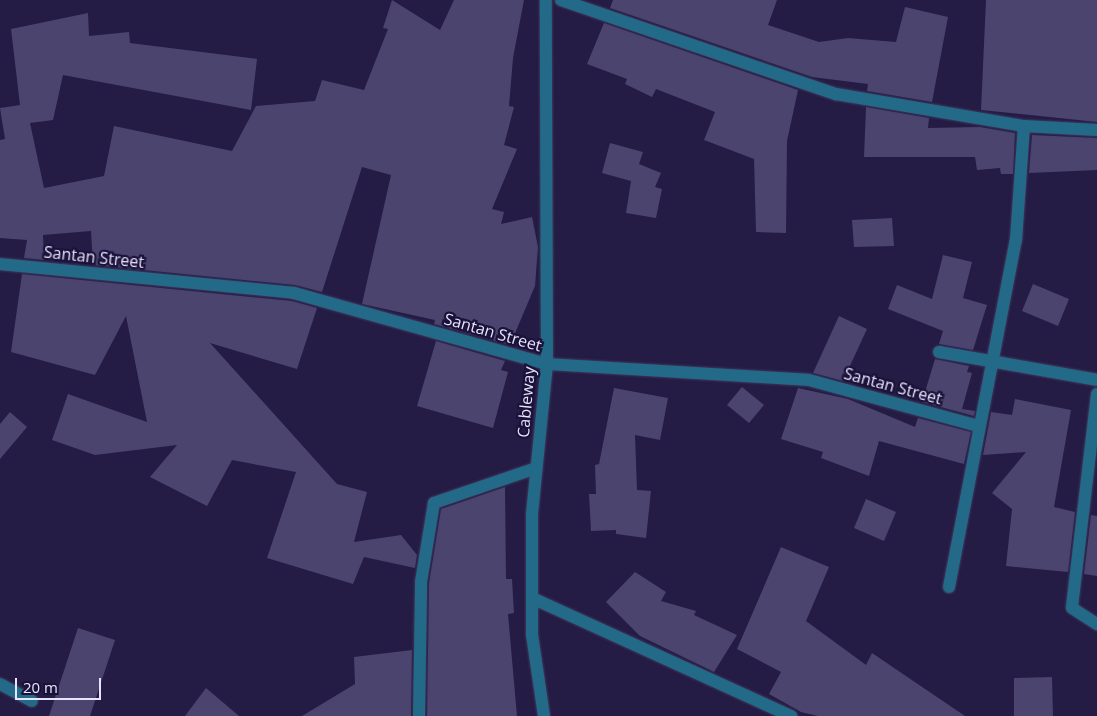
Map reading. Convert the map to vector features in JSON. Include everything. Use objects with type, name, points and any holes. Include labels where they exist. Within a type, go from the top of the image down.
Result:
[{"type":"street","name":"Cableway","points":[[544,716],[532,598],[536,468],[547,364],[546,0]]},
{"type":"street","points":[[561,0],[836,94],[1024,126],[1097,130]]},
{"type":"street","points":[[949,587],[978,426],[1016,240],[1024,126]]},
{"type":"street","name":"Santan Street","points":[[0,264],[294,293],[547,364],[809,380],[978,426]]},
{"type":"street","points":[[939,352],[992,364],[1097,380]]},
{"type":"street","points":[[1097,394],[1072,608],[1097,624]]},
{"type":"street","points":[[419,716],[421,582],[434,503],[536,468]]},
{"type":"street","points":[[532,598],[791,716]]},
{"type":"street","points":[[0,684],[32,701]]},
{"type":"building","points":[[392,0],[440,30],[454,0],[524,0],[513,58],[509,106],[514,107],[504,145],[517,149],[492,209],[504,212],[501,224],[532,217],[538,247],[535,286],[510,345],[434,324],[435,320],[362,304],[391,175],[362,167],[322,292],[295,285],[93,265],[91,231],[43,235],[44,260],[24,258],[27,240],[0,238],[0,140],[5,139],[0,108],[20,105],[11,29],[88,13],[89,36],[129,32],[130,43],[257,59],[251,110],[63,75],[53,120],[30,123],[44,188],[104,176],[114,126],[232,151],[256,106],[315,101],[322,80],[364,90],[388,29],[383,28]]},
{"type":"building","points":[[613,0],[777,0],[768,25],[819,42],[848,38],[896,42],[905,7],[948,17],[932,102],[867,91],[868,84],[812,77],[610,8]]},
{"type":"building","points":[[986,0],[1097,0],[1097,122],[981,110]]},
{"type":"building","points":[[604,23],[798,90],[787,141],[786,233],[756,232],[754,159],[704,140],[715,112],[656,89],[652,97],[625,84],[627,79],[587,64]]},
{"type":"building","points":[[866,107],[929,118],[928,128],[980,127],[1015,133],[1013,174],[1001,174],[1000,168],[977,170],[975,157],[864,157]]},
{"type":"building","points":[[1032,135],[1097,138],[1097,170],[1029,173]]},
{"type":"building","points":[[610,143],[643,152],[639,164],[661,173],[655,187],[662,189],[656,218],[626,213],[631,181],[602,173]]},
{"type":"building","points":[[892,218],[894,246],[854,247],[852,220]]},
{"type":"building","points":[[943,255],[972,262],[963,298],[987,305],[973,350],[939,344],[943,331],[888,309],[897,285],[932,299]]},
{"type":"building","points":[[22,274],[292,301],[317,308],[297,369],[210,343],[337,484],[367,492],[354,542],[401,535],[417,555],[415,568],[364,557],[353,584],[267,558],[296,472],[232,460],[207,506],[150,477],[177,445],[95,455],[52,440],[68,394],[147,422],[126,316],[95,375],[11,352]]},
{"type":"building","points":[[1033,284],[1069,299],[1058,326],[1022,311]]},
{"type":"building","points":[[839,316],[867,329],[843,381],[813,373]]},
{"type":"building","points":[[436,341],[505,361],[501,370],[508,372],[493,428],[417,406]]},
{"type":"building","points":[[935,359],[969,366],[967,372],[972,373],[962,409],[975,411],[974,416],[922,402]]},
{"type":"building","points":[[742,387],[764,405],[749,423],[727,405]]},
{"type":"building","points":[[614,388],[668,398],[660,440],[635,435],[637,490],[651,491],[646,538],[616,534],[616,530],[591,531],[589,494],[596,494],[595,465],[599,464]]},
{"type":"building","points":[[798,388],[848,399],[915,427],[918,418],[971,432],[964,464],[879,441],[869,476],[821,458],[823,452],[781,439]]},
{"type":"building","points":[[1015,399],[1071,410],[1054,507],[1075,512],[1068,572],[1006,566],[1012,509],[992,493],[1026,452],[983,455],[991,412],[1012,415]]},
{"type":"building","points":[[10,412],[27,427],[0,459],[0,424]]},
{"type":"building","points":[[505,487],[506,579],[512,579],[514,613],[508,614],[517,716],[427,716],[429,583],[441,509]]},
{"type":"building","points":[[866,499],[896,512],[884,541],[854,528]]},
{"type":"building","points":[[1091,515],[1097,516],[1097,576],[1084,574]]},
{"type":"building","points":[[781,547],[829,567],[806,621],[866,665],[872,653],[965,716],[818,716],[801,712],[769,694],[781,672],[737,649]]},
{"type":"building","points":[[635,572],[666,592],[661,601],[696,611],[694,615],[737,635],[714,672],[640,636],[606,602]]},
{"type":"building","points":[[78,628],[115,640],[90,716],[49,716]]},
{"type":"building","points":[[412,650],[411,716],[302,716],[355,684],[354,657]]},
{"type":"building","points":[[1052,677],[1053,716],[1014,716],[1014,678]]},
{"type":"building","points":[[206,688],[239,716],[185,716]]}]
